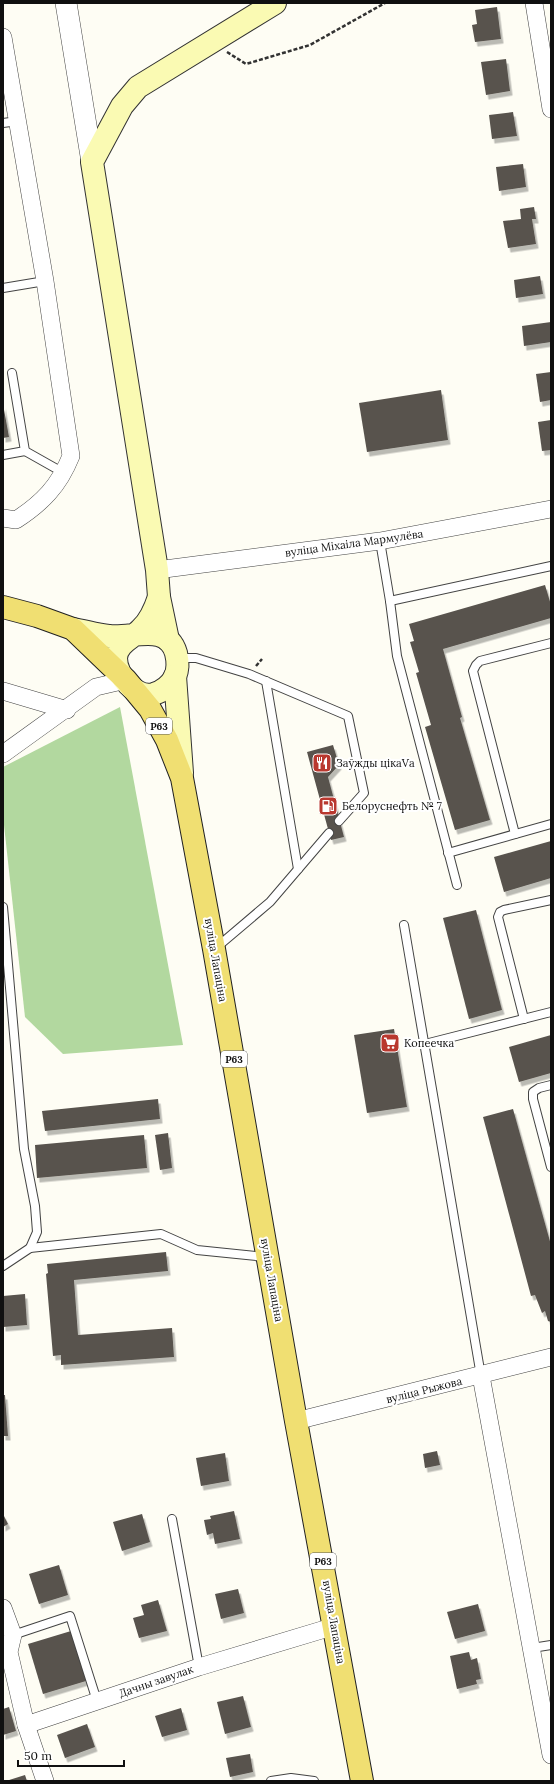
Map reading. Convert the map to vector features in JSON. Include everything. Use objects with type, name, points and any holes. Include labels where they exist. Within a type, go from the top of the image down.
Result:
[{"type":"main road","points":[[173,658],[159,598],[157,570],[92,162],[122,106],[138,87],[275,3]]},
{"type":"main road","points":[[135,635],[148,621],[159,598]]},
{"type":"main road","name":"вуліца Лапаціна","points":[[3,607],[37,616],[73,629],[109,636],[151,633],[173,658],[182,778],[214,949],[296,1421],[335,1626],[359,1781]]},
{"type":"main road","name":"вуліца Лапаціна","points":[[73,629],[137,692],[142,695],[150,695],[165,689],[173,658]]},
{"type":"main road","name":"вуліца Лапаціна","points":[[135,635],[122,644],[116,657],[118,666],[126,680],[150,709],[167,740],[182,778]]},
{"type":"street","points":[[66,3],[92,162]]},
{"type":"street","points":[[534,3],[551,109]]},
{"type":"street","points":[[3,37],[11,122],[45,281],[71,456],[64,473],[38,505],[16,520],[3,518]]},
{"type":"street","name":"вуліца Міхаіла Мармулёва","points":[[157,570],[380,541],[551,508]]},
{"type":"street","points":[[3,754],[67,710],[96,687],[126,680]]},
{"type":"street","points":[[3,691],[67,710]]},
{"type":"street","name":"вуліца Рыжова","points":[[296,1421],[481,1376],[551,1357]]},
{"type":"street","points":[[481,1376],[551,1755]]},
{"type":"street","points":[[3,1608],[13,1635],[9,1652],[26,1725],[45,1781]]},
{"type":"street","name":"Дачны завулак","points":[[26,1725],[199,1667],[335,1626]]},
{"type":"lane","points":[[3,288],[45,281]]},
{"type":"lane","points":[[12,373],[25,452]]},
{"type":"lane","points":[[3,455],[25,452],[64,473]]},
{"type":"lane","points":[[380,541],[397,656],[457,885]]},
{"type":"lane","points":[[390,601],[551,566]]},
{"type":"lane","points":[[515,834],[473,671],[480,661],[551,643]]},
{"type":"lane","points":[[173,658],[196,658],[249,674],[348,716],[364,793],[339,821]]},
{"type":"lane","points":[[266,681],[298,869]]},
{"type":"lane","points":[[448,853],[551,824]]},
{"type":"lane","points":[[214,949],[270,902],[329,833]]},
{"type":"lane","points":[[524,1019],[498,917],[500,912],[504,910],[551,900]]},
{"type":"lane","points":[[3,907],[24,1149],[35,1206],[37,1232],[30,1248]]},
{"type":"lane","points":[[404,925],[481,1376]]},
{"type":"lane","points":[[425,1044],[551,1012]]},
{"type":"lane","points":[[551,1085],[538,1088],[533,1092],[533,1099],[551,1167]]},
{"type":"lane","points":[[3,1266],[30,1248],[161,1234],[197,1250],[268,1257]]},
{"type":"lane","points":[[172,1518],[199,1667]]},
{"type":"lane","points":[[13,1635],[70,1616],[97,1701]]},
{"type":"lane","points":[[532,1648],[551,1645]]},
{"type":"lane","points":[[271,1781],[291,1778],[314,1781]]},
{"type":"path","points":[[212,42],[246,64],[310,45],[385,3]]},
{"type":"green space","points":[[120,707],[183,1045],[63,1054],[25,1017],[3,816],[3,767]]},
{"type":"building","points":[[497,7],[501,39],[475,42],[472,25],[477,24],[475,10]]},
{"type":"building","points":[[506,59],[510,91],[486,95],[481,62]]},
{"type":"building","points":[[513,112],[517,136],[492,139],[489,115]]},
{"type":"building","points":[[523,164],[526,187],[499,191],[496,167]]},
{"type":"building","points":[[534,207],[536,219],[532,219],[536,244],[508,248],[503,221],[521,219],[520,209]]},
{"type":"building","points":[[540,276],[543,294],[516,298],[514,280]]},
{"type":"building","points":[[551,322],[551,342],[524,346],[522,326]]},
{"type":"building","points":[[551,372],[551,400],[540,402],[536,374]]},
{"type":"building","points":[[441,390],[448,440],[367,452],[359,403]]},
{"type":"building","points":[[3,404],[9,437],[3,438]]},
{"type":"building","points":[[551,420],[551,450],[542,451],[538,422]]},
{"type":"building","points":[[545,585],[551,605],[551,618],[443,649],[462,717],[460,718],[490,820],[455,830],[425,727],[431,725],[416,673],[419,672],[410,642],[414,641],[409,624]]},
{"type":"building","points":[[333,745],[339,765],[328,777],[344,837],[331,840],[307,752]]},
{"type":"building","points":[[551,841],[551,878],[504,892],[494,857]]},
{"type":"building","points":[[476,910],[502,1010],[469,1019],[443,918]]},
{"type":"building","points":[[394,1029],[407,1107],[367,1113],[354,1035]]},
{"type":"building","points":[[551,1035],[551,1073],[519,1082],[509,1047]]},
{"type":"building","points":[[158,1099],[160,1119],[45,1131],[42,1111]]},
{"type":"building","points":[[513,1109],[551,1245],[551,1322],[548,1321],[545,1311],[542,1313],[535,1295],[531,1296],[483,1117]]},
{"type":"building","points":[[168,1133],[172,1168],[160,1170],[155,1135]]},
{"type":"building","points":[[144,1135],[147,1168],[37,1178],[35,1145]]},
{"type":"building","points":[[166,1252],[168,1271],[74,1280],[78,1335],[172,1328],[174,1357],[61,1365],[61,1355],[53,1356],[46,1274],[48,1273],[47,1264]]},
{"type":"building","points":[[25,1294],[27,1325],[3,1327],[3,1296]]},
{"type":"building","points":[[3,1395],[5,1395],[8,1436],[3,1436]]},
{"type":"building","points":[[437,1451],[440,1465],[425,1468],[423,1454]]},
{"type":"building","points":[[225,1453],[229,1481],[201,1486],[196,1458]]},
{"type":"building","points":[[234,1511],[240,1539],[215,1544],[213,1533],[207,1535],[204,1520],[211,1519],[210,1516]]},
{"type":"building","points":[[3,1514],[8,1524],[3,1527]]},
{"type":"building","points":[[142,1514],[150,1542],[122,1551],[113,1522]]},
{"type":"building","points":[[59,1565],[68,1595],[39,1604],[29,1574]]},
{"type":"building","points":[[238,1589],[244,1613],[221,1619],[215,1594]]},
{"type":"building","points":[[158,1600],[167,1631],[139,1638],[133,1618],[144,1615],[141,1605]]},
{"type":"building","points":[[478,1604],[485,1631],[455,1639],[447,1612]]},
{"type":"building","points":[[71,1631],[86,1681],[43,1694],[28,1644]]},
{"type":"building","points":[[469,1652],[471,1660],[477,1658],[481,1679],[476,1680],[477,1684],[457,1689],[450,1656]]},
{"type":"building","points":[[243,1696],[251,1727],[225,1734],[217,1702]]},
{"type":"building","points":[[9,1707],[16,1731],[3,1735],[3,1709]]},
{"type":"building","points":[[181,1708],[187,1730],[162,1737],[155,1716]]},
{"type":"building","points":[[87,1724],[95,1747],[65,1758],[57,1735]]},
{"type":"building","points":[[250,1754],[253,1772],[230,1777],[226,1758]]},
{"type":"building","points":[[25,1775],[27,1781],[6,1781]]},
{"type":"place","name":"Заўжды цікаVа","points":[[322,763]]},
{"type":"place","name":"Белоруснефть № 7","points":[[328,806]]},
{"type":"place","name":"Копеечка","points":[[390,1043]]}]
